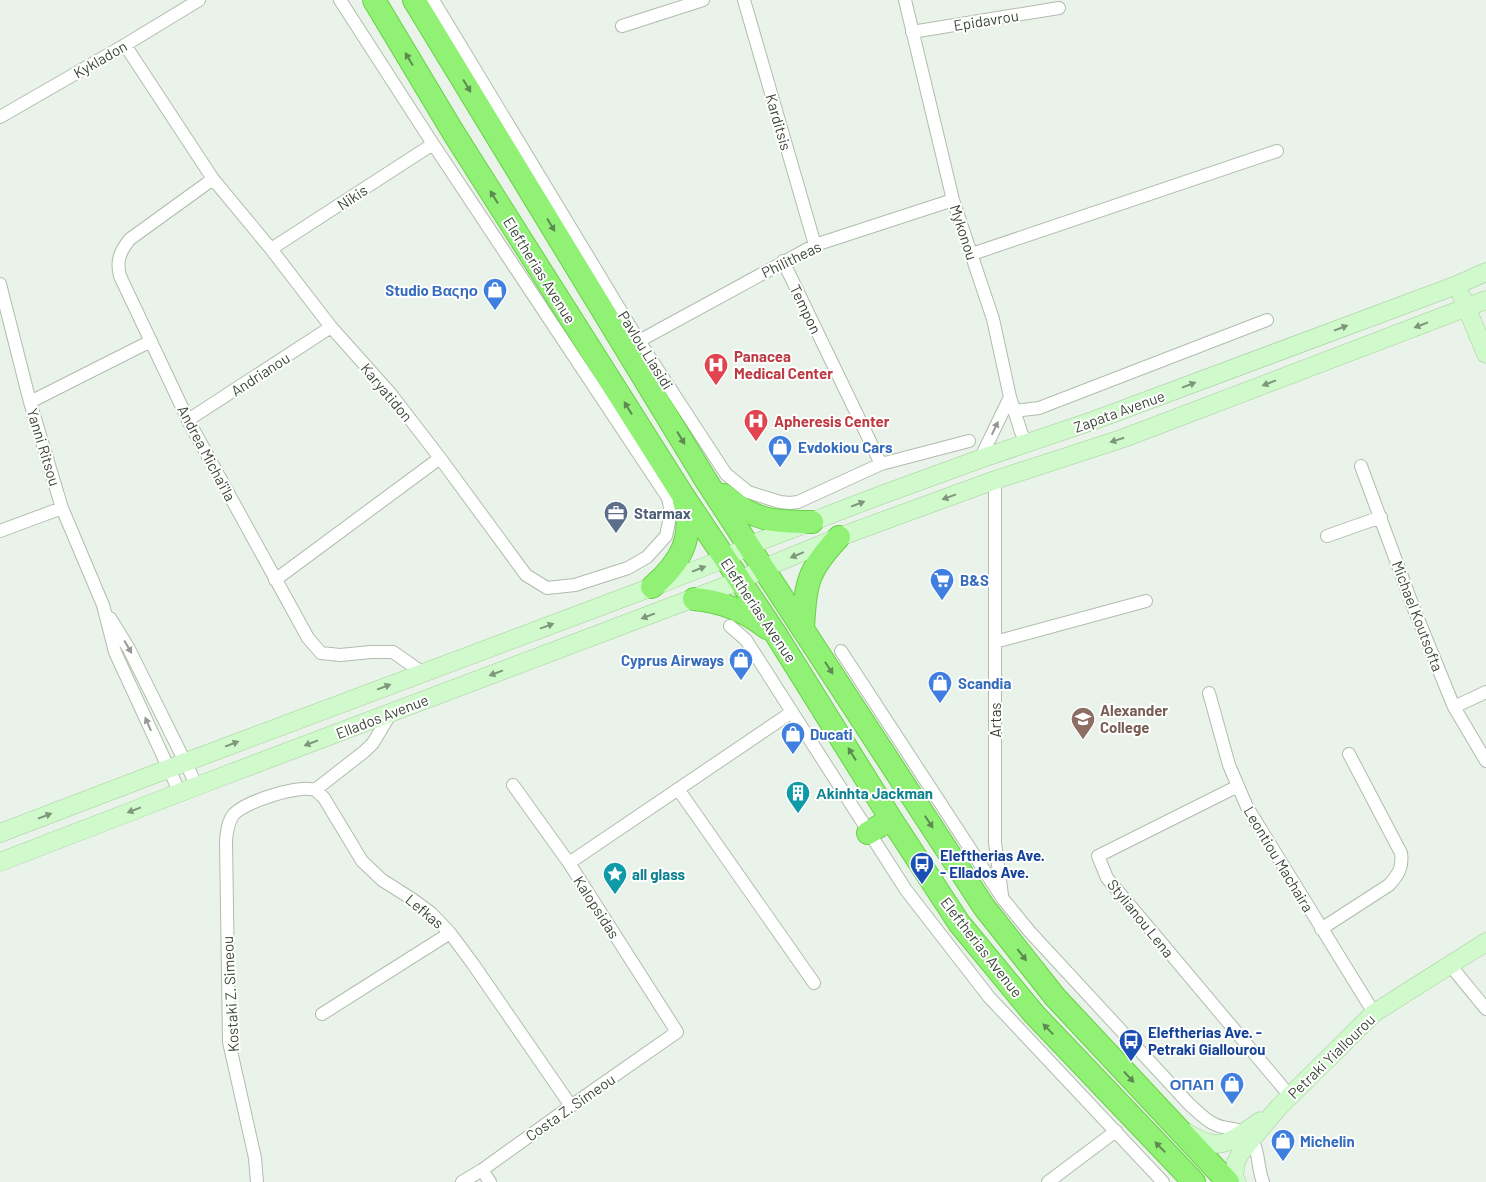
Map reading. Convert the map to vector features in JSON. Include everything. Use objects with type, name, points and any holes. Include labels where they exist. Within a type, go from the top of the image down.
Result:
[{"type":"highway","name":"Eleftherias Avenue","points":[[374,0],[452,132],[673,492],[724,559],[777,636],[891,819],[959,923],[1034,1014],[1194,1182]]},
{"type":"highway","name":"Eleftherias Avenue","points":[[414,0],[707,482],[750,545],[984,907],[1055,998],[1228,1182]]},
{"type":"highway","points":[[707,482],[748,513],[784,522],[812,522]]},
{"type":"highway","points":[[652,587],[672,568],[682,550],[688,527],[688,515],[673,492]]},
{"type":"highway","points":[[803,627],[806,589],[810,576],[822,556],[839,537]]},
{"type":"highway","points":[[694,599],[729,606],[758,621],[777,636]]},
{"type":"highway","points":[[868,833],[891,819]]},
{"type":"main road","name":"Zapata Avenue","points":[[750,545],[980,459],[1096,420],[1457,285],[1486,272]]},
{"type":"main road","points":[[1457,285],[1486,354]]},
{"type":"main road","name":"Zapata Avenue","points":[[764,568],[839,537],[995,480],[1124,438],[1486,300]]},
{"type":"main road","name":"Ellados Avenue","points":[[0,834],[168,768],[652,587],[724,559],[750,545]]},
{"type":"main road","name":"Ellados Avenue","points":[[0,862],[180,792],[739,582],[764,568]]},
{"type":"main road","name":"Petraki Yiallourou","points":[[1237,1182],[1234,1176],[1236,1162],[1247,1136],[1374,1013],[1486,942]]},
{"type":"main road","name":"Petraki Yiallourou","points":[[1171,1122],[1200,1142],[1212,1144],[1247,1136]]},
{"type":"street","name":"Kykladon","points":[[0,117],[199,0]]},
{"type":"street","name":"Karyatidon","points":[[125,45],[213,179],[271,249],[331,327],[390,393],[526,575],[547,588],[575,585],[628,568],[647,557],[666,536],[671,512],[668,498],[673,492],[434,144],[340,0]]},
{"type":"street","name":"Pavlou Liasidi","points":[[434,0],[639,341],[726,474],[748,492],[780,502],[798,502],[882,464],[969,441]]},
{"type":"street","points":[[622,26],[703,0]]},
{"type":"street","name":"Karditsis","points":[[744,0],[815,245]]},
{"type":"street","name":"Mykonou","points":[[905,0],[954,200],[993,319],[1010,397],[1021,432],[1028,443]]},
{"type":"street","name":"Epidavrou","points":[[912,32],[1059,8]]},
{"type":"street","name":"Nikis","points":[[271,249],[434,144]]},
{"type":"street","points":[[972,254],[1277,151]]},
{"type":"street","name":"Andrea Micha'i'la","points":[[213,179],[130,239],[120,253],[118,267],[120,276],[188,420],[308,638],[321,653],[340,655],[393,652],[423,673]]},
{"type":"street","name":"Philitheas","points":[[639,341],[815,245],[954,200]]},
{"type":"street","name":"Tempon","points":[[783,261],[882,464]]},
{"type":"street","name":"Yanni Ritsou","points":[[0,284],[30,402],[62,508],[102,605],[115,652],[180,792]]},
{"type":"street","points":[[1014,410],[1039,408],[1267,320]]},
{"type":"street","name":"Andrianou","points":[[188,420],[331,327]]},
{"type":"street","points":[[30,402],[151,341]]},
{"type":"street","points":[[980,459],[1010,397]]},
{"type":"street","points":[[275,580],[440,458]]},
{"type":"street","name":"Michael Koutsofta","points":[[1361,466],[1414,609],[1454,707],[1486,761]]},
{"type":"street","name":"Artas","points":[[995,480],[995,843],[1003,899]]},
{"type":"street","points":[[0,531],[62,508]]},
{"type":"street","points":[[1326,536],[1381,517]]},
{"type":"street","points":[[995,642],[1146,601]]},
{"type":"street","name":"Yanni Ritsou","points":[[102,605],[129,649],[197,786]]},
{"type":"street","points":[[730,626],[746,640],[906,890],[989,997],[1163,1182]]},
{"type":"street","points":[[841,651],[1003,899],[1030,932],[1189,1104],[1218,1126],[1247,1136],[1256,1152],[1258,1169],[1263,1182]]},
{"type":"street","points":[[1454,707],[1486,692]]},
{"type":"street","name":"Leontiou Machaira","points":[[1209,693],[1229,765],[1247,808],[1374,1013]]},
{"type":"street","points":[[569,863],[792,712]]},
{"type":"street","points":[[315,790],[366,752],[391,713]]},
{"type":"street","points":[[1321,929],[1389,884],[1398,875],[1403,864],[1401,853],[1349,754]]},
{"type":"street","name":"Kalopsidas","points":[[513,786],[569,863],[677,1032]]},
{"type":"street","name":"Stylianou Lena","points":[[1238,786],[1098,856],[1107,878],[1284,1102]]},
{"type":"street","points":[[678,788],[814,983]]},
{"type":"street","name":"Kostaki Z. Simeou","points":[[257,1182],[254,1158],[229,1042],[226,840],[229,823],[233,815],[241,809],[282,793],[301,789],[315,790]]},
{"type":"street","name":"Lefkas","points":[[315,790],[324,798],[362,861],[382,880],[431,913],[450,933],[571,1106]]},
{"type":"street","points":[[322,1014],[450,933]]},
{"type":"street","points":[[1450,965],[1486,1009]]},
{"type":"street","name":"Costa Z. Simeou","points":[[462,1182],[482,1170],[677,1032]]},
{"type":"street","points":[[1048,1182],[1116,1131]]},
{"type":"street","points":[[482,1170],[490,1182]]},
{"type":"place","name":"Studio Βαςηο","points":[[495,311]]},
{"type":"place","name":"Panacea Medical Center","points":[[716,386]]},
{"type":"place","name":"Apheresis Center","points":[[756,442]]},
{"type":"place","name":"Evdokiou Cars","points":[[780,468]]},
{"type":"place","name":"Starmax","points":[[616,534]]},
{"type":"place","name":"B&S","points":[[942,601]]},
{"type":"place","name":"Cyprus Airways","points":[[741,681]]},
{"type":"place","name":"Scandia","points":[[940,704]]},
{"type":"place","name":"Alexander College","points":[[1083,740]]},
{"type":"place","name":"Ducati","points":[[793,755]]},
{"type":"place","name":"Αkinhta Jackman","points":[[798,814]]},
{"type":"place","name":"Eleftherias Ave. - Ellados Ave.","points":[[922,885]]},
{"type":"place","name":"all glass","points":[[615,895]]},
{"type":"place","name":"Eleftherias Ave. - Petraki Giallourou","points":[[1131,1062]]},
{"type":"place","name":"ΟΠΑΠ","points":[[1232,1105]]},
{"type":"place","name":"Michelin","points":[[1283,1162]]}]
